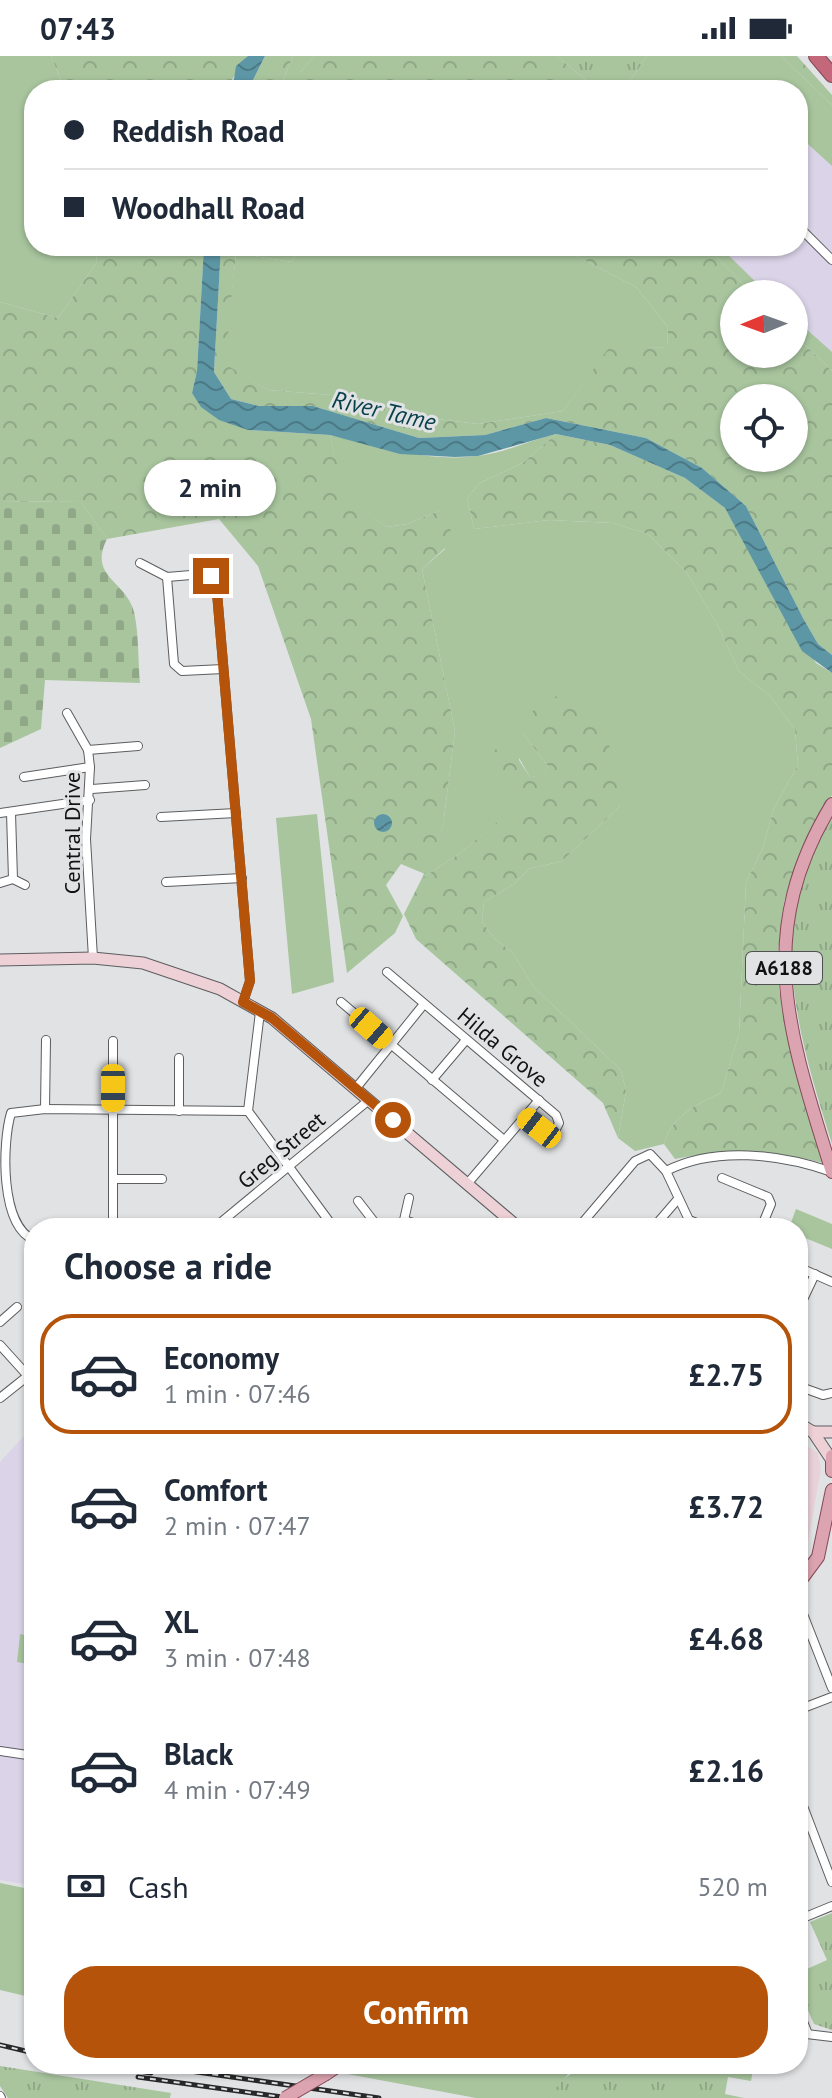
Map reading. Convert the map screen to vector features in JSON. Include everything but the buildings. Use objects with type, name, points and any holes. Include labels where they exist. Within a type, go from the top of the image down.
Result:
[{"type":"highway","points":[[816,56],[832,75]]},
{"type":"main road","name":"A6188","points":[[832,804],[800,866],[784,941],[788,1013],[832,1172]]},
{"type":"main road","points":[[0,960],[93,958],[143,963],[186,975],[243,1002],[356,1088],[508,1218]]},
{"type":"main road","points":[[808,1429],[832,1458],[832,1471]]},
{"type":"main road","points":[[813,1432],[832,1432]]},
{"type":"main road","points":[[808,1571],[816,1561],[829,1526],[832,1490]]},
{"type":"main road","points":[[285,2098],[323,2074]]},
{"type":"street","points":[[808,236],[832,260]]},
{"type":"street","points":[[140,563],[167,577],[211,576],[216,581],[250,981],[243,1002]]},
{"type":"street","points":[[167,577],[174,664],[182,671],[223,669]]},
{"type":"street","name":"Central Drive","points":[[67,713],[88,750],[90,767],[92,789],[86,839],[93,958]]},
{"type":"street","points":[[88,750],[138,746]]},
{"type":"street","points":[[24,777],[90,767]]},
{"type":"street","points":[[92,789],[145,785]]},
{"type":"street","points":[[0,813],[90,800]]},
{"type":"street","points":[[11,813],[13,879]]},
{"type":"street","points":[[161,817],[236,813]]},
{"type":"street","points":[[166,882],[242,878]]},
{"type":"street","points":[[0,883],[13,879],[25,885]]},
{"type":"street","name":"Hilda Grove","points":[[387,972],[539,1100],[556,1115],[559,1123],[555,1131],[547,1133],[524,1117]]},
{"type":"street","points":[[341,1002],[504,1140]]},
{"type":"street","points":[[356,1088],[424,1004]]},
{"type":"street","points":[[260,1012],[248,1111],[327,1218]]},
{"type":"street","points":[[45,1109],[46,1040]]},
{"type":"street","points":[[432,1080],[466,1040]]},
{"type":"street","points":[[110,1218],[113,1179],[113,1041]]},
{"type":"street","points":[[179,1058],[179,1111]]},
{"type":"street","name":"Greg Street","points":[[226,1218],[369,1100]]},
{"type":"street","points":[[468,1183],[539,1100]]},
{"type":"street","points":[[24,1234],[7,1207],[3,1174],[11,1113],[45,1109],[248,1111]]},
{"type":"street","points":[[587,1218],[642,1156],[657,1157],[688,1218]]},
{"type":"street","points":[[666,1171],[703,1157],[735,1156],[815,1166],[832,1172]]},
{"type":"street","points":[[722,1178],[768,1197],[771,1204],[765,1218]]},
{"type":"street","points":[[113,1179],[162,1179]]},
{"type":"street","points":[[404,1218],[409,1198]]},
{"type":"street","points":[[662,1218],[678,1199]]},
{"type":"street","points":[[358,1201],[371,1218]]},
{"type":"street","points":[[808,1271],[832,1282]]},
{"type":"street","points":[[808,1289],[815,1274]]},
{"type":"street","points":[[0,1322],[17,1307]]},
{"type":"street","points":[[0,1345],[24,1367]]},
{"type":"street","points":[[0,1398],[24,1379]]},
{"type":"street","points":[[808,1625],[832,1688]]},
{"type":"street","points":[[821,1660],[832,1656]]},
{"type":"street","points":[[808,1706],[832,1697]]},
{"type":"street","points":[[0,1751],[24,1755]]},
{"type":"street","points":[[808,1819],[832,1882]]},
{"type":"street","points":[[808,1916],[832,1906]]},
{"type":"street","points":[[808,2034],[832,2037]]},
{"type":"shaded area","points":[[808,144],[832,165],[832,365],[808,342],[808,280],[745,280],[720,256],[808,256]]},
{"type":"shaded area","points":[[24,1436],[24,1884],[0,1880],[0,1462]]},
{"type":"shaded area","points":[[808,1446],[818,1453],[821,1469],[808,1542]]},
{"type":"green space","points":[[0,56],[51,56],[61,80],[24,80],[24,256],[96,256],[97,262],[58,318],[0,302]]},
{"type":"green space","points":[[51,56],[248,56],[232,80],[61,80]]},
{"type":"green space","points":[[265,56],[293,56],[283,80],[253,80]]},
{"type":"green space","points":[[293,56],[315,56],[300,72],[300,80],[283,80]]},
{"type":"green space","points":[[315,56],[557,56],[586,80],[300,80],[300,72]]},
{"type":"green space","points":[[557,56],[647,56],[631,80],[586,80]]},
{"type":"green space","points":[[647,56],[781,56],[806,80],[631,80]]},
{"type":"green space","points":[[781,56],[797,56],[832,95],[832,105],[808,80]]},
{"type":"green space","points":[[808,82],[832,105],[832,166],[808,144]]},
{"type":"green space","points":[[96,256],[203,256],[197,371],[192,393],[248,430],[330,435],[346,498],[387,527],[407,524],[441,510],[451,528],[445,548],[422,569],[455,731],[443,826],[425,874],[401,864],[386,885],[403,916],[395,933],[347,973],[311,719],[258,566],[219,519],[107,539],[81,502],[0,501],[0,302],[58,318],[97,262]]},
{"type":"green space","points":[[220,256],[236,256],[225,364],[268,390],[357,397],[398,414],[478,424],[563,411],[608,349],[667,347],[668,327],[636,287],[576,256],[716,256],[739,280],[720,280],[720,368],[808,368],[808,348],[832,371],[832,655],[818,644],[746,506],[702,468],[646,438],[546,418],[485,435],[419,438],[313,406],[259,406],[231,399],[214,372]]},
{"type":"green space","points":[[236,256],[292,262],[295,256],[576,256],[636,287],[668,327],[667,347],[608,350],[563,411],[478,424],[398,414],[357,397],[268,390],[224,364]]},
{"type":"green space","points":[[255,256],[295,256],[292,262]]},
{"type":"green space","points":[[716,256],[729,256],[754,280],[739,280]]},
{"type":"green space","points":[[808,331],[832,352],[832,371],[808,348]]},
{"type":"green space","points":[[556,434],[524,462],[480,483],[467,498],[474,529],[549,520],[613,523],[648,534],[687,573],[717,624],[739,671],[770,696],[795,730],[798,765],[774,808],[762,850],[746,882],[739,1034],[721,1093],[679,1118],[664,1144],[635,1151],[618,1138],[626,1091],[621,1070],[534,987],[512,952],[495,939],[482,922],[484,902],[514,884],[529,869],[562,861],[620,806],[522,732],[548,766],[544,776],[530,777],[519,758],[520,804],[459,854],[422,878],[443,826],[455,731],[422,569],[445,549],[441,510],[407,524],[387,527],[345,498],[330,435],[425,456],[464,457],[493,453]]},
{"type":"green space","points":[[556,434],[610,445],[685,478],[725,508],[816,663],[832,673],[832,795],[799,854],[784,902],[778,951],[779,989],[787,1033],[824,1163],[750,1152],[712,1153],[675,1159],[664,1144],[679,1118],[721,1093],[739,1034],[746,882],[762,850],[774,808],[798,765],[795,730],[770,696],[739,671],[717,624],[687,573],[648,534],[613,523],[549,520],[474,529],[467,498],[480,483],[524,462]]},
{"type":"green space","points":[[0,501],[81,502],[107,539],[102,551],[104,569],[132,606],[140,683],[45,680],[41,729],[0,748]]},
{"type":"green space","points":[[559,695],[590,719],[626,774],[620,806],[562,861],[529,869],[514,884],[484,902],[482,922],[495,939],[512,952],[534,987],[621,1070],[626,1091],[618,1138],[603,1103],[416,939],[404,914],[422,878],[459,854],[519,804],[493,776],[487,760],[496,749],[511,748],[530,777],[544,775],[548,766],[522,732],[535,709]]},
{"type":"green space","points":[[317,814],[334,982],[292,994],[276,818]]},
{"type":"green space","points":[[832,816],[832,1144],[796,1006],[792,935],[796,900],[806,865]]},
{"type":"green space","points":[[796,1209],[832,1224],[832,1249],[808,1239],[808,1218],[793,1218]]},
{"type":"green space","points":[[20,1634],[24,1635],[24,1663],[17,1662]]},
{"type":"green space","points":[[0,1883],[24,1888],[24,1996],[0,1990]]},
{"type":"green space","points":[[832,1913],[832,2030],[814,2024],[808,2010],[808,1969],[827,1960],[810,1922]]},
{"type":"green space","points":[[0,2066],[24,2070],[24,2074],[51,2074],[171,2093],[170,2098],[8,2098],[0,2086]]},
{"type":"green space","points":[[347,2074],[568,2074],[551,2098],[476,2098]]},
{"type":"green space","points":[[752,2074],[751,2081],[728,2077],[725,2094],[744,2098],[551,2098],[559,2084],[570,2075]]},
{"type":"water","points":[[248,56],[265,56],[253,80],[233,80],[236,66]]},
{"type":"water","points":[[203,256],[220,256],[214,372],[231,399],[259,406],[313,406],[419,438],[485,435],[546,418],[646,438],[702,468],[746,506],[818,644],[832,655],[832,673],[802,651],[725,508],[685,478],[610,445],[556,434],[478,456],[455,457],[400,454],[330,435],[248,430],[219,420],[201,407],[192,393],[197,371]]},
{"type":"water","points":[[383,814],[392,823],[383,832],[374,823]]},
{"type":"railway","points":[[0,2045],[24,2051]]},
{"type":"railway","points":[[211,2074],[379,2098]]},
{"type":"railway","points":[[138,2077],[289,2098]]},
{"type":"route","points":[[211,576],[216,581],[250,981],[243,1002],[272,1018],[393,1120]]},
{"type":"water label","name":"River Tame","points":[[384,411]]}]
